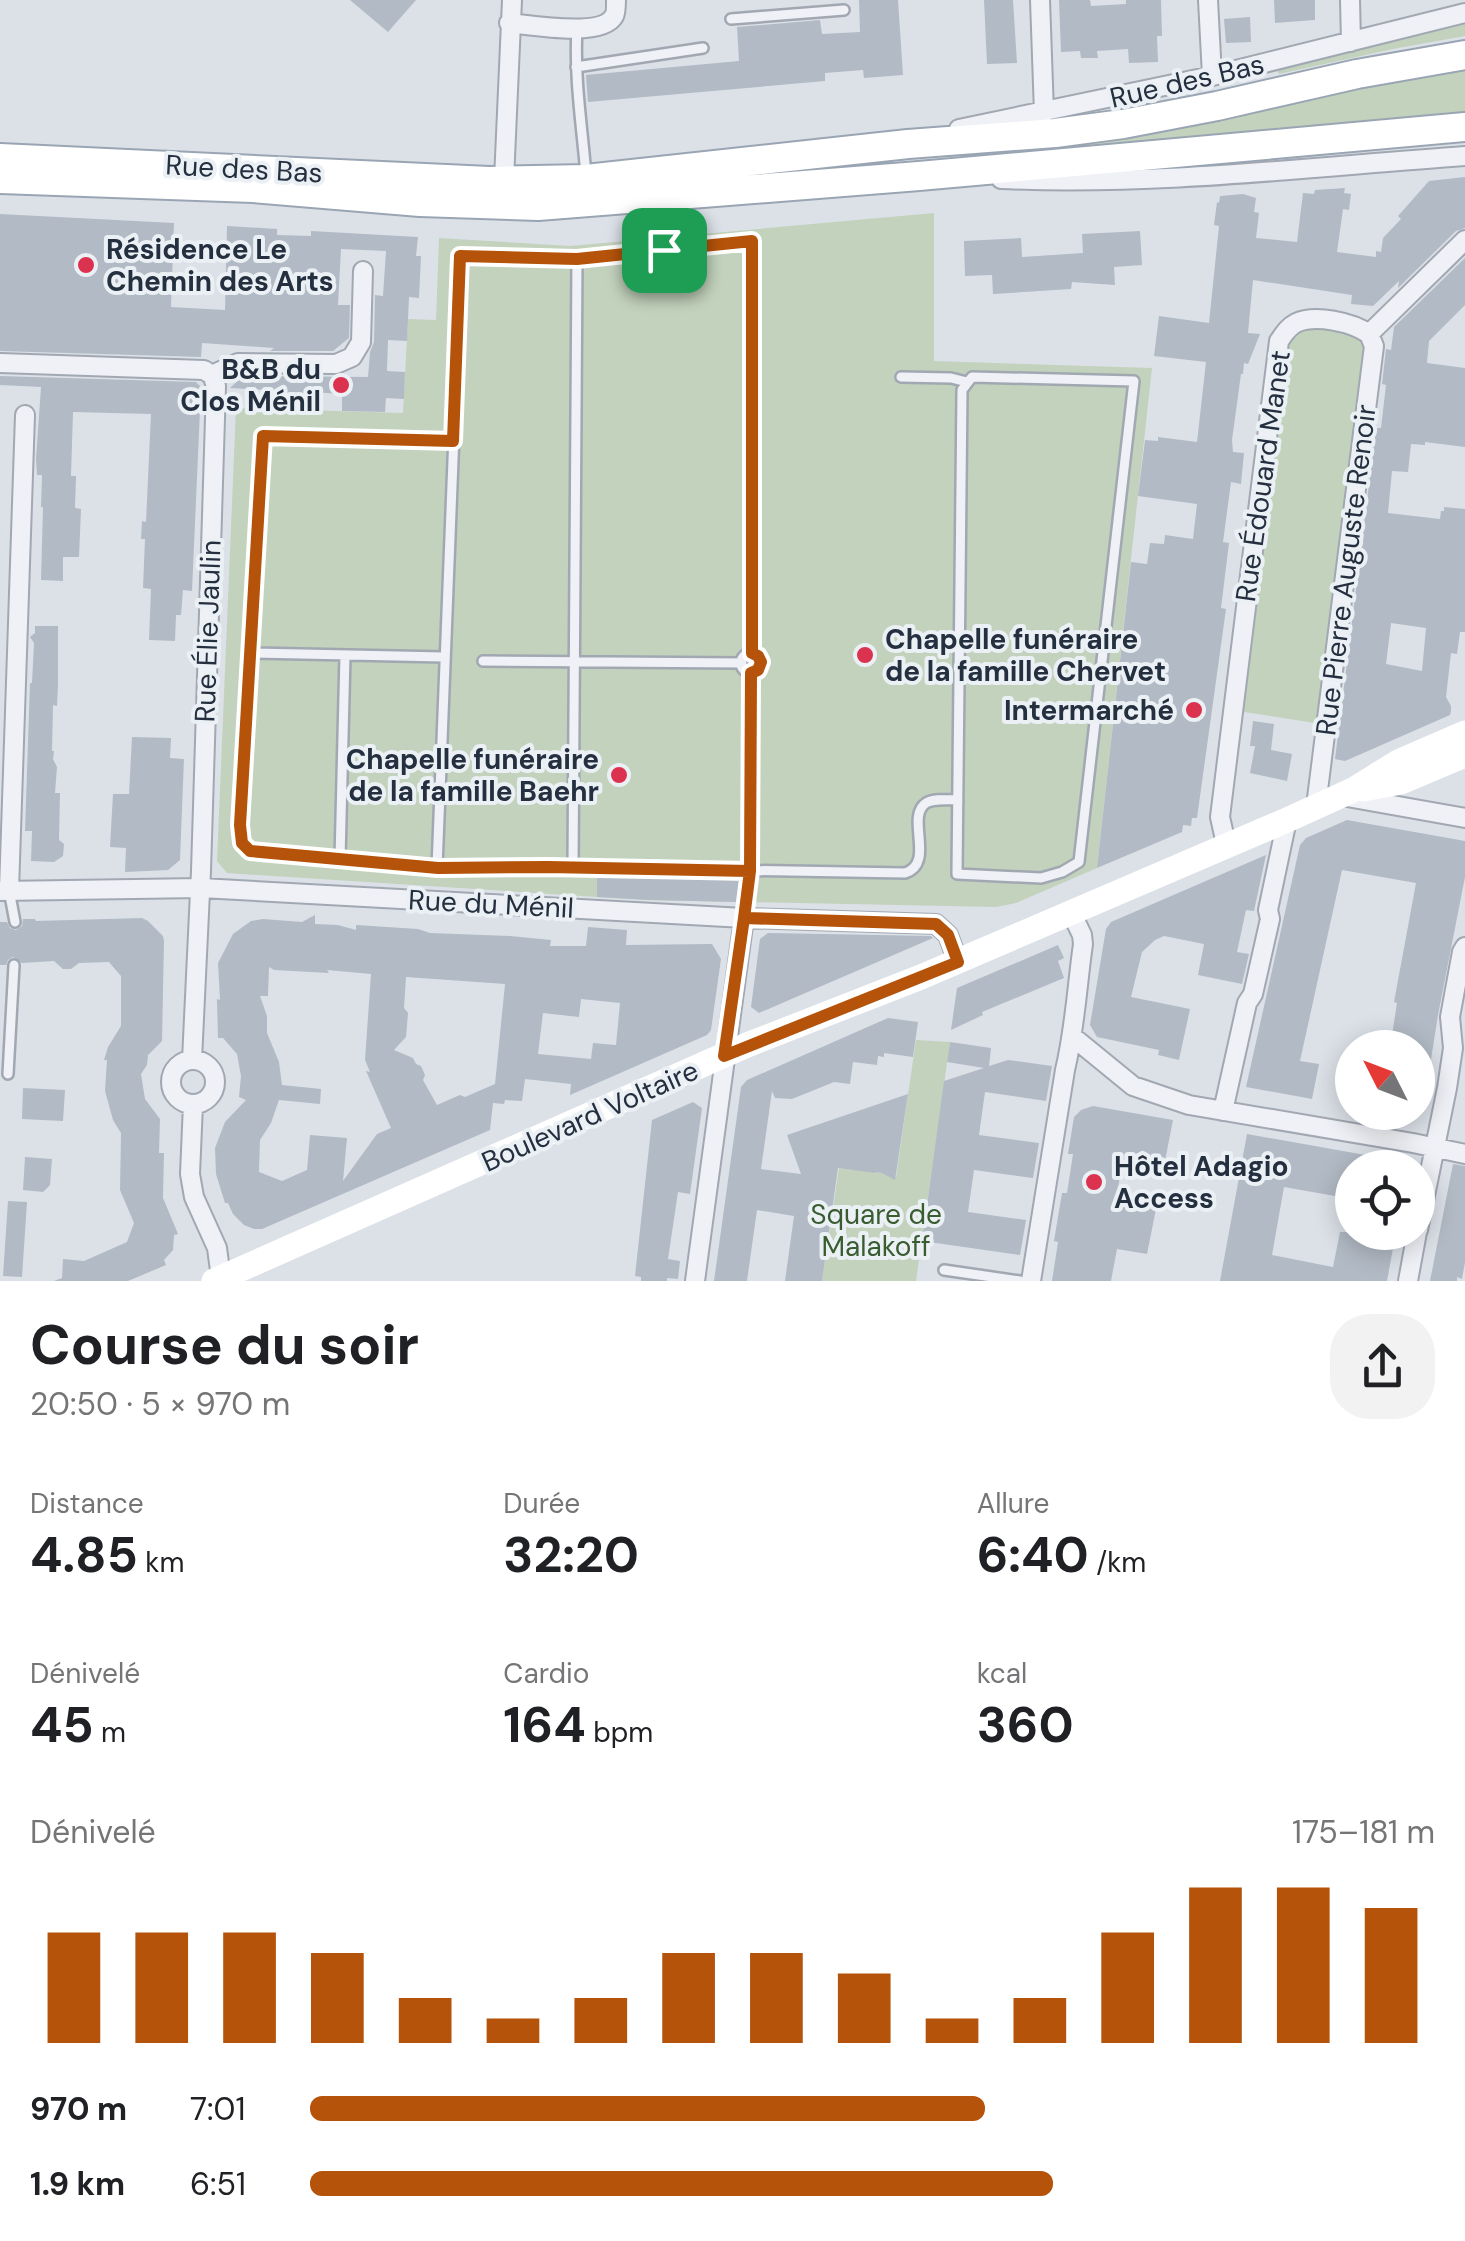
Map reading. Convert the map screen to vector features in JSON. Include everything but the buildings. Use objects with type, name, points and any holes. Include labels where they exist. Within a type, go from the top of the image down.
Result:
[{"type":"main road","name":"Rue des Bas","points":[[0,158],[503,191],[908,144],[1123,124],[1465,55]]},
{"type":"main road","name":"Rue des Bas","points":[[0,179],[503,191],[919,176],[1465,126]]},
{"type":"main road","name":"Boulevard Voltaire","points":[[217,1280],[724,1056],[958,962],[1287,820],[1465,732]]},
{"type":"main road","name":"Boulevard Voltaire","points":[[1347,793],[1401,782],[1465,754]]},
{"type":"street","points":[[503,191],[512,0]]},
{"type":"street","points":[[510,23],[585,29],[611,20],[616,0]]},
{"type":"street","points":[[1040,0],[1044,113]]},
{"type":"street","points":[[1208,0],[1212,76]]},
{"type":"street","points":[[1350,0],[1351,42]]},
{"type":"street","name":"Rue des Bas","points":[[908,144],[959,129],[1212,76],[1465,14]]},
{"type":"street","name":"Rue des Bas","points":[[919,176],[1055,182],[1465,156]]},
{"type":"street","points":[[1369,334],[1465,240]]},
{"type":"street","points":[[0,364],[204,370],[212,375],[238,363],[336,364],[352,356],[360,342],[363,271]]},
{"type":"street","name":"Rue Édouard Manet","points":[[1226,844],[1220,817],[1279,341],[1299,321],[1347,323],[1369,334]]},
{"type":"street","name":"Rue Pierre Auguste Renoir","points":[[1316,806],[1374,346],[1369,334]]},
{"type":"street","name":"Rue Élie Jaulin","points":[[192,1060],[216,386],[212,375]]},
{"type":"street","points":[[5,891],[25,416]]},
{"type":"street","points":[[1347,793],[1465,818]]},
{"type":"street","points":[[1223,1111],[1248,1003],[1254,994],[1287,820]]},
{"type":"street","name":"Rue du Ménil","points":[[5,891],[200,888],[744,918],[936,924],[948,935],[958,962]]},
{"type":"street","points":[[1031,1281],[1064,1070],[1073,1037],[1083,944],[1071,912]]},
{"type":"street","points":[[695,1281],[744,918]]},
{"type":"street","points":[[1433,1150],[1454,1048],[1450,1018],[1465,947]]},
{"type":"street","points":[[1073,1037],[1134,1086],[1189,1105],[1465,1154]]},
{"type":"street","points":[[192,1060],[208,1065],[215,1079],[211,1095],[193,1104],[176,1097],[171,1084],[175,1068],[192,1060]]},
{"type":"street","points":[[193,1104],[190,1174],[194,1197],[218,1248],[217,1280]]},
{"type":"street","points":[[1408,1281],[1414,1250]]},
{"type":"lane","points":[[792,0],[793,14]]},
{"type":"lane","points":[[731,19],[844,10]]},
{"type":"lane","points":[[577,28],[576,67],[586,179]]},
{"type":"lane","points":[[576,67],[703,48]]},
{"type":"lane","points":[[438,868],[460,256],[577,259],[752,241],[752,653]]},
{"type":"lane","points":[[573,868],[577,259]]},
{"type":"lane","points":[[902,377],[967,382]]},
{"type":"lane","points":[[972,378],[1134,382],[1078,862],[1041,878],[957,874],[958,800],[962,390],[972,378]]},
{"type":"lane","points":[[453,441],[263,436],[240,825],[242,843],[250,851],[438,868],[910,872],[918,863],[922,808],[930,801],[958,800]]},
{"type":"lane","points":[[250,653],[444,657]]},
{"type":"lane","points":[[751,673],[742,663],[752,653]]},
{"type":"lane","points":[[751,673],[758,670],[761,662],[752,653]]},
{"type":"lane","points":[[340,859],[346,656]]},
{"type":"lane","points":[[482,661],[742,663]]},
{"type":"lane","points":[[744,918],[750,871],[751,673]]},
{"type":"lane","points":[[5,891],[15,922]]},
{"type":"lane","points":[[8,1074],[14,965]]},
{"type":"lane","points":[[944,1270],[1020,1281]]},
{"type":"green space","points":[[1465,22],[1465,36],[1279,74],[1277,70]]},
{"type":"green space","points":[[1465,64],[1465,114],[1044,153],[1044,142]]},
{"type":"green space","points":[[934,213],[934,361],[1152,368],[1097,868],[1016,903],[996,907],[644,900],[227,873],[217,861],[236,408],[403,413],[408,319],[436,320],[439,238],[570,246]]},
{"type":"green space","points":[[1299,321],[1369,334],[1328,725],[1231,710],[1279,341]]},
{"type":"green space","name":"Square de Malakoff","points":[[916,1040],[950,1042],[916,1281],[822,1281],[839,1168],[873,1169],[875,1174],[881,1171],[896,1177]]},
{"type":"place","name":"Résidence Le Chemin des Arts","points":[[86,265]]},
{"type":"place","name":"B&B du Clos Ménil","points":[[341,385]]},
{"type":"place","name":"Chapelle funéraire de la famille Chervet","points":[[865,655]]},
{"type":"place","name":"Intermarché","points":[[1194,710]]},
{"type":"place","name":"Chapelle funéraire de la famille Baehr","points":[[619,775]]},
{"type":"place","name":"Hôtel Adagio Access","points":[[1094,1182]]},
{"type":"route","points":[[664,250],[577,259],[460,256],[453,441],[263,436],[240,825],[242,843],[250,851],[438,868],[750,871],[724,1056],[958,962],[948,935],[936,924],[744,918],[750,871],[751,673],[760,668],[761,662],[752,653],[752,241],[664,250]]}]
